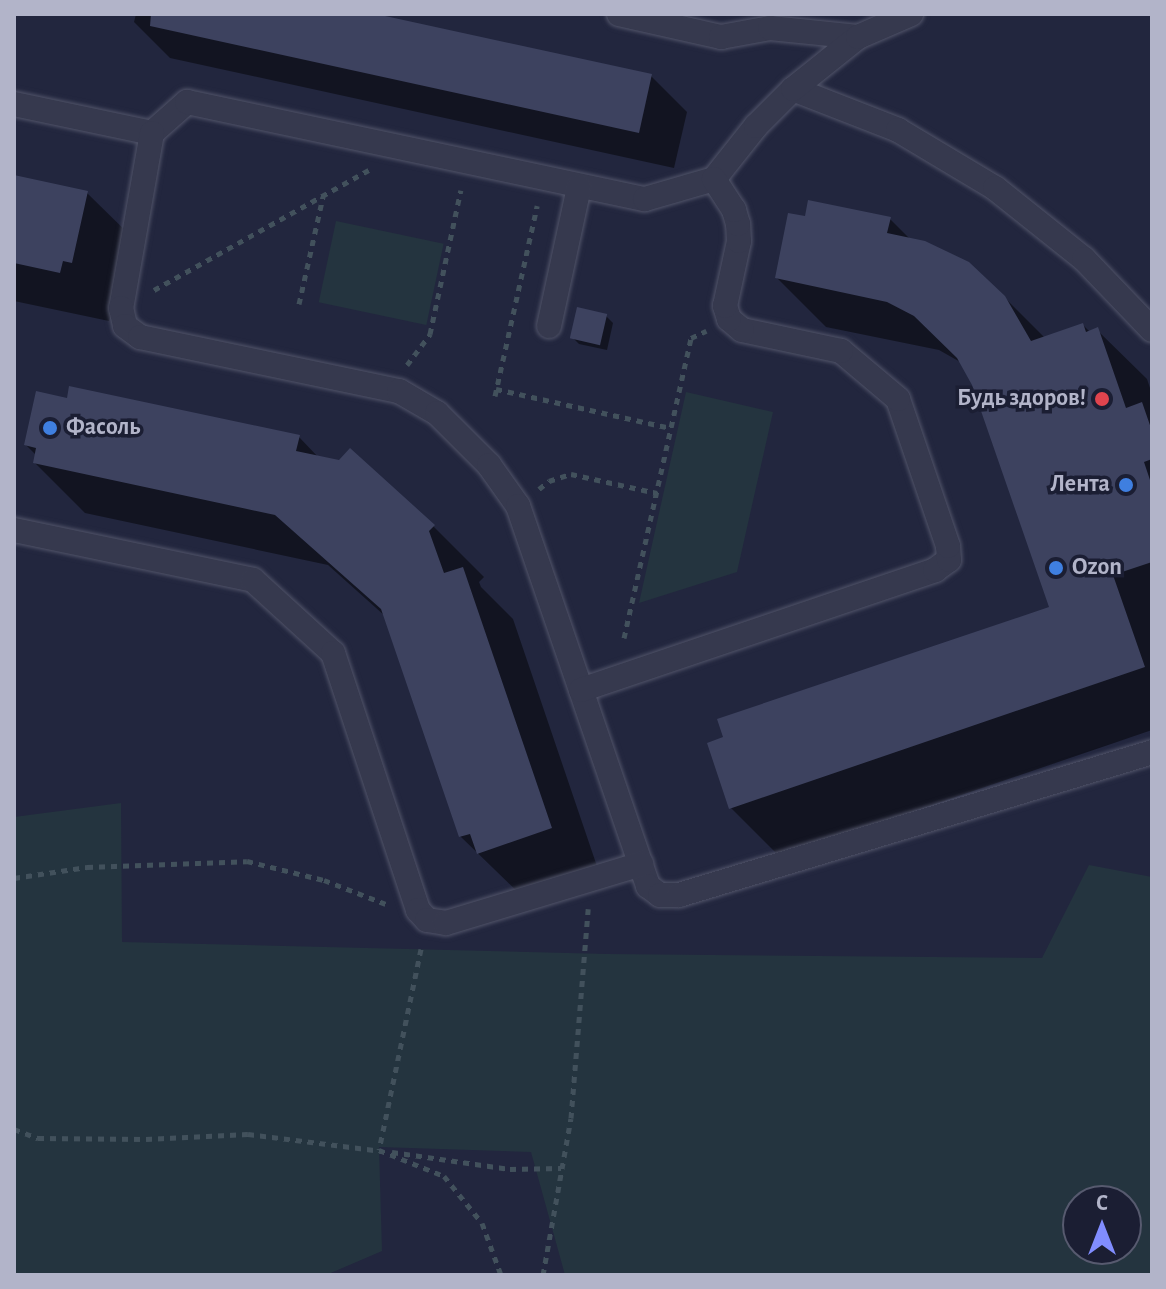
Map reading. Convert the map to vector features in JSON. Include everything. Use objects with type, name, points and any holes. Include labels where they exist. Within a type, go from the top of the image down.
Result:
[{"type":"lane","points":[[619,14],[721,37],[772,21],[858,37]]},
{"type":"lane","points":[[911,14],[858,37],[793,89],[756,126],[714,179],[645,199],[187,102],[152,133],[121,308],[125,326],[140,337],[399,391],[437,413],[489,465],[518,506],[648,886],[660,895],[679,895],[1152,752]]},
{"type":"lane","points":[[793,89],[898,130],[995,188],[1084,259],[1152,330]]},
{"type":"lane","points":[[14,104],[152,133]]},
{"type":"lane","points":[[581,690],[935,570],[949,560],[948,546],[898,399],[841,351],[742,330],[729,319],[725,306],[739,241],[738,224],[734,210],[714,179]]},
{"type":"lane","points":[[549,326],[579,187]]},
{"type":"lane","points":[[14,530],[253,580],[333,653],[418,910],[427,920],[446,923],[641,864]]},
{"type":"path","points":[[121,308],[381,163]]},
{"type":"path","points":[[389,389],[430,334],[463,181]]},
{"type":"path","points":[[299,304],[323,196]]},
{"type":"path","points":[[538,198],[495,392],[671,428]]},
{"type":"path","points":[[624,638],[691,338],[729,319]]},
{"type":"path","points":[[518,506],[549,481],[571,474],[657,493]]},
{"type":"path","points":[[14,878],[87,867],[247,861],[324,880],[427,920],[379,1150]]},
{"type":"path","points":[[543,1275],[571,1118],[588,928],[587,880]]},
{"type":"path","points":[[14,1129],[38,1138],[146,1139],[248,1134],[469,1165],[561,1168]]},
{"type":"path","points":[[379,1150],[444,1176],[482,1223],[501,1275]]},
{"type":"shaded area","points":[[336,221],[444,244],[426,325],[319,302]]},
{"type":"shaded area","points":[[686,392],[773,412],[737,572],[639,603]]},
{"type":"shaded area","points":[[121,803],[122,942],[607,954],[1042,958],[1089,865],[1152,877],[1152,1275],[565,1275],[531,1152],[379,1147],[382,1251],[326,1275],[14,1275],[14,817]]},
{"type":"building","points":[[151,14],[376,14],[652,74],[639,133],[150,26]]},
{"type":"building","points":[[14,175],[88,191],[72,263],[63,261],[60,273],[14,263]]},
{"type":"building","points":[[808,200],[891,217],[887,233],[925,241],[969,262],[1005,296],[1031,341],[1083,323],[1086,332],[1098,327],[1126,408],[1142,402],[1152,431],[1152,459],[1144,462],[1152,486],[1152,562],[1113,575],[1145,667],[729,809],[707,743],[723,737],[717,719],[1049,607],[972,385],[957,358],[914,316],[887,302],[775,278],[788,213],[805,216]]},
{"type":"building","points":[[577,307],[607,314],[600,345],[570,338]]},
{"type":"building","points":[[69,386],[300,435],[296,451],[339,460],[350,448],[435,525],[429,531],[444,573],[463,567],[552,828],[477,854],[470,834],[459,837],[381,609],[275,515],[33,463],[36,448],[24,445],[36,391],[67,398]]},
{"type":"place","name":"Будь здоров!","points":[[1102,399]]},
{"type":"place","name":"Фасоль","points":[[50,428]]},
{"type":"place","name":"Лента","points":[[1126,485]]},
{"type":"place","name":"Ozon","points":[[1056,568]]}]
